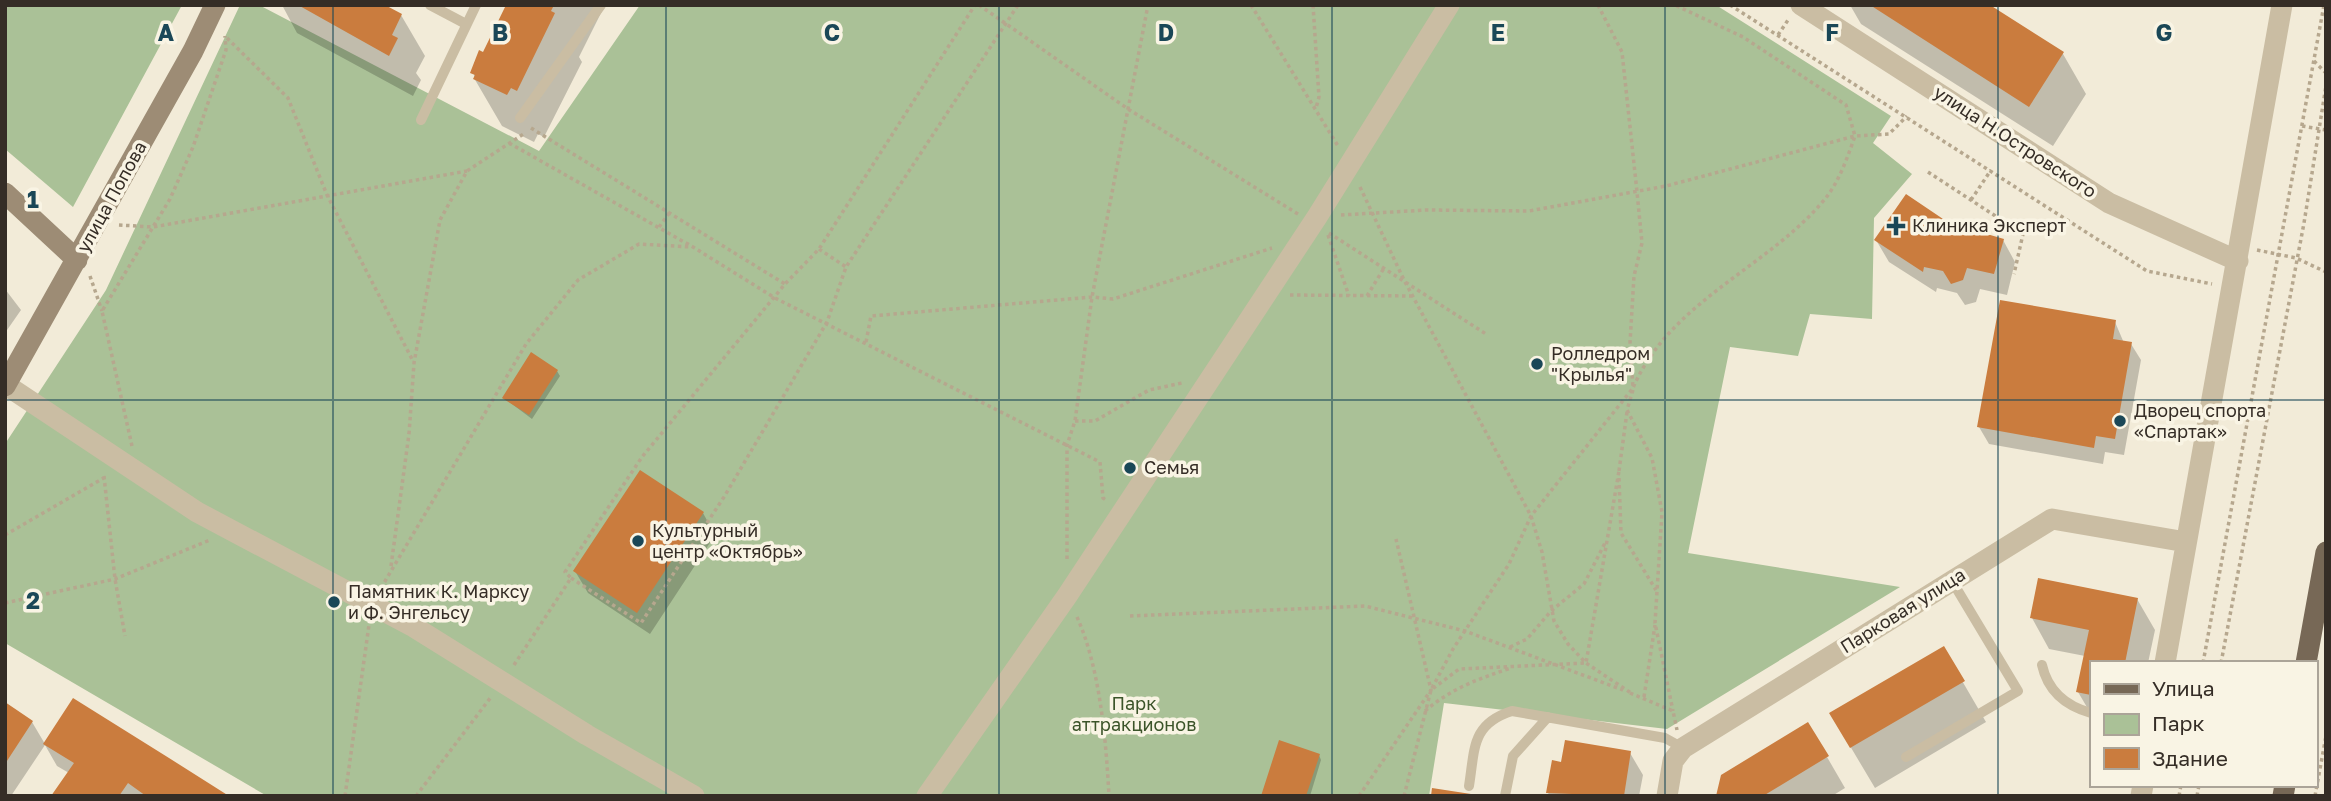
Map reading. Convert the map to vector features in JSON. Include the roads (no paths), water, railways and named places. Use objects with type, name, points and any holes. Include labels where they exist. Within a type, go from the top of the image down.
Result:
[{"type":"main road","name":"улица Попова","points":[[6,386],[84,268],[215,5]]},
{"type":"main road","points":[[5,193],[84,268]]},
{"type":"main road","points":[[2306,661],[2326,552]]},
{"type":"street","points":[[927,796],[1067,596],[1311,225],[1449,5]]},
{"type":"street","name":"улица Н.Островского","points":[[1801,5],[2109,203],[2240,253]]},
{"type":"street","points":[[2165,661],[2234,288],[2282,5]]},
{"type":"street","points":[[6,386],[197,512],[371,607],[414,627],[587,736],[694,796]]},
{"type":"street","name":"Парковая улица","points":[[1674,743],[2052,520],[2186,542]]},
{"type":"street","points":[[1667,796],[1674,743]]},
{"type":"lane","points":[[430,5],[466,24]]},
{"type":"lane","points":[[421,120],[476,5]]},
{"type":"lane","points":[[520,118],[601,5]]},
{"type":"lane","points":[[1906,757],[2018,691],[1952,581]]},
{"type":"lane","points":[[2042,665],[2048,681],[2061,699],[2074,708],[2090,713]]},
{"type":"lane","points":[[1468,786],[1478,734],[1492,717],[1512,711],[1674,743]]},
{"type":"lane","points":[[1505,796],[1513,756],[1548,717]]},
{"type":"place","name":"Клиника Эксперт","points":[[1896,226]]},
{"type":"place","name":"Ролледром \"Крылья\"","points":[[1537,364]]},
{"type":"place","name":"Дворец спорта «Спартак»","points":[[2120,421]]},
{"type":"place","name":"Семья","points":[[1130,468]]},
{"type":"place","name":"Культурный центр «Октябрь»","points":[[638,541]]},
{"type":"place","name":"Памятник К. Марксу и Ф. Энгельсу","points":[[334,602]]},
{"type":"park label","name":"Парк аттракционов","points":[[1134,714]]}]
